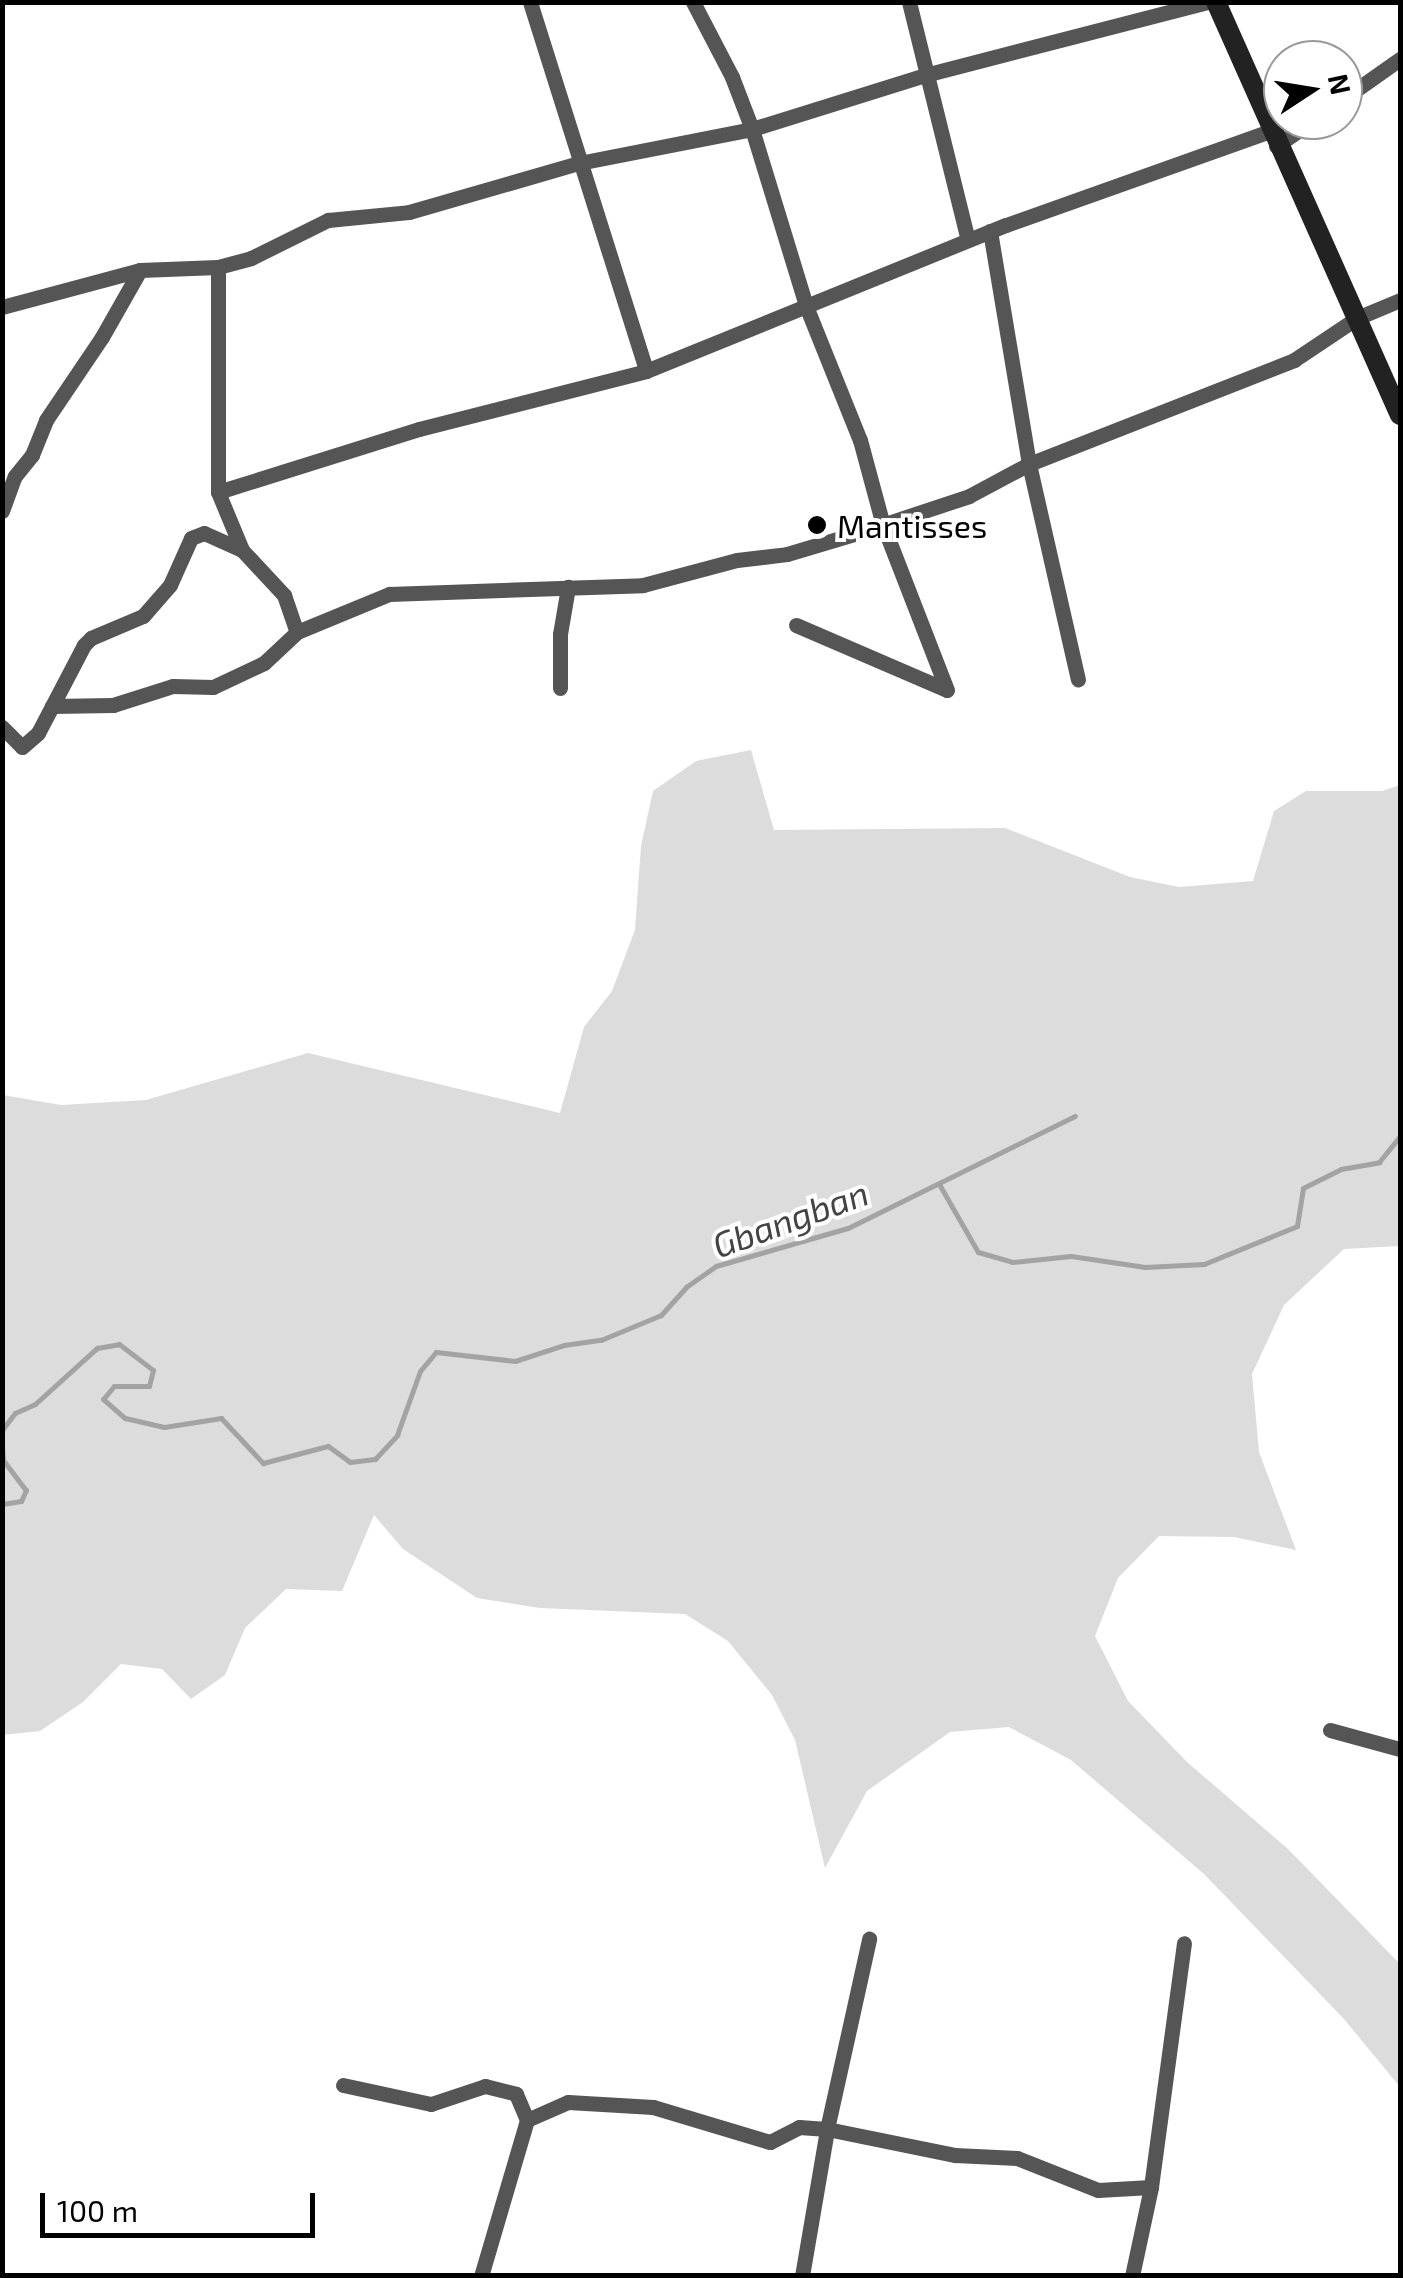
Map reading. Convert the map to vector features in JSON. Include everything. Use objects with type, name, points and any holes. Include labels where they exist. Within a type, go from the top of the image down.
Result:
[{"type":"street","points":[[530,2],[646,371]]},
{"type":"street","points":[[693,2],[732,77],[752,128],[806,306],[860,440],[883,525],[947,690],[796,625]]},
{"type":"street","points":[[909,2],[968,240]]},
{"type":"street","points":[[2,306],[140,270],[218,268],[251,258],[328,220],[409,212],[580,163],[752,128],[926,75],[1207,2]]},
{"type":"street","points":[[1216,2],[1263,115]]},
{"type":"street","points":[[1363,86],[1400,60]]},
{"type":"street","points":[[218,492],[419,429],[646,371],[990,231],[1270,140]]},
{"type":"street","points":[[1273,140],[1400,415]]},
{"type":"street","points":[[990,231],[1028,464],[1078,680]]},
{"type":"street","points":[[218,268],[218,492],[242,550],[284,595],[297,632]]},
{"type":"street","points":[[2,511],[14,476],[32,455],[46,420],[102,337],[140,270]]},
{"type":"street","points":[[52,706],[114,704],[173,686],[214,687],[264,663],[297,632],[389,594],[644,585],[736,560],[788,554],[970,496],[1028,464],[1294,360],[1357,318],[1400,300]]},
{"type":"street","points":[[22,747],[38,732],[90,638],[143,616],[170,585],[191,538],[204,533],[242,550]]},
{"type":"street","points":[[560,688],[560,634],[568,587]]},
{"type":"street","points":[[2,727],[22,747]]},
{"type":"street","points":[[2,738],[22,747]]},
{"type":"street","points":[[1330,1730],[1400,1749]]},
{"type":"street","points":[[802,2276],[828,2129],[869,1939]]},
{"type":"street","points":[[1132,2276],[1150,2187],[1184,1943]]},
{"type":"street","points":[[343,2085],[431,2104],[485,2086],[516,2094],[527,2120],[481,2276]]},
{"type":"street","points":[[527,2120],[568,2102],[652,2107],[770,2142],[799,2127],[828,2129],[955,2154],[1018,2158],[1098,2190],[1150,2187]]},
{"type":"shaded area","points":[[751,750],[774,830],[1005,828],[1130,877],[1179,887],[1253,881],[1274,811],[1306,791],[1382,791],[1400,785],[1400,1246],[1344,1249],[1284,1305],[1252,1374],[1259,1452],[1296,1550],[1234,1537],[1159,1536],[1118,1578],[1095,1636],[1128,1701],[1187,1762],[1288,1849],[1400,1964],[1400,2087],[1344,2019],[1204,1874],[1071,1760],[1009,1727],[950,1732],[867,1791],[825,1868],[795,1740],[772,1695],[728,1641],[685,1614],[540,1608],[477,1598],[403,1549],[374,1515],[342,1591],[286,1589],[245,1628],[225,1675],[191,1699],[162,1669],[121,1664],[83,1702],[40,1731],[3,1735],[3,1095],[61,1105],[146,1100],[308,1053],[560,1113],[584,1027],[612,991],[635,930],[641,846],[653,791],[696,761]]},
{"type":"waterway","name":"Gbangban","points":[[2,1430],[15,1413],[35,1404],[97,1348],[119,1344],[153,1370],[149,1386],[114,1386],[103,1399],[125,1418],[164,1427],[221,1418],[263,1463],[328,1446],[350,1462],[375,1459],[397,1435],[420,1371],[436,1352],[515,1361],[564,1345],[601,1340],[661,1315],[686,1287],[716,1266],[848,1228],[1075,1116]]},
{"type":"waterway","points":[[939,1184],[978,1252],[1012,1262],[1071,1256],[1145,1267],[1204,1264],[1297,1226],[1303,1188],[1341,1169],[1379,1162],[1400,1136]]},
{"type":"waterway","name":"Gbangban","points":[[2,1446],[3,1460],[26,1490],[21,1501],[2,1504]]},
{"type":"place","name":"Mantisses","points":[[817,525]]}]
